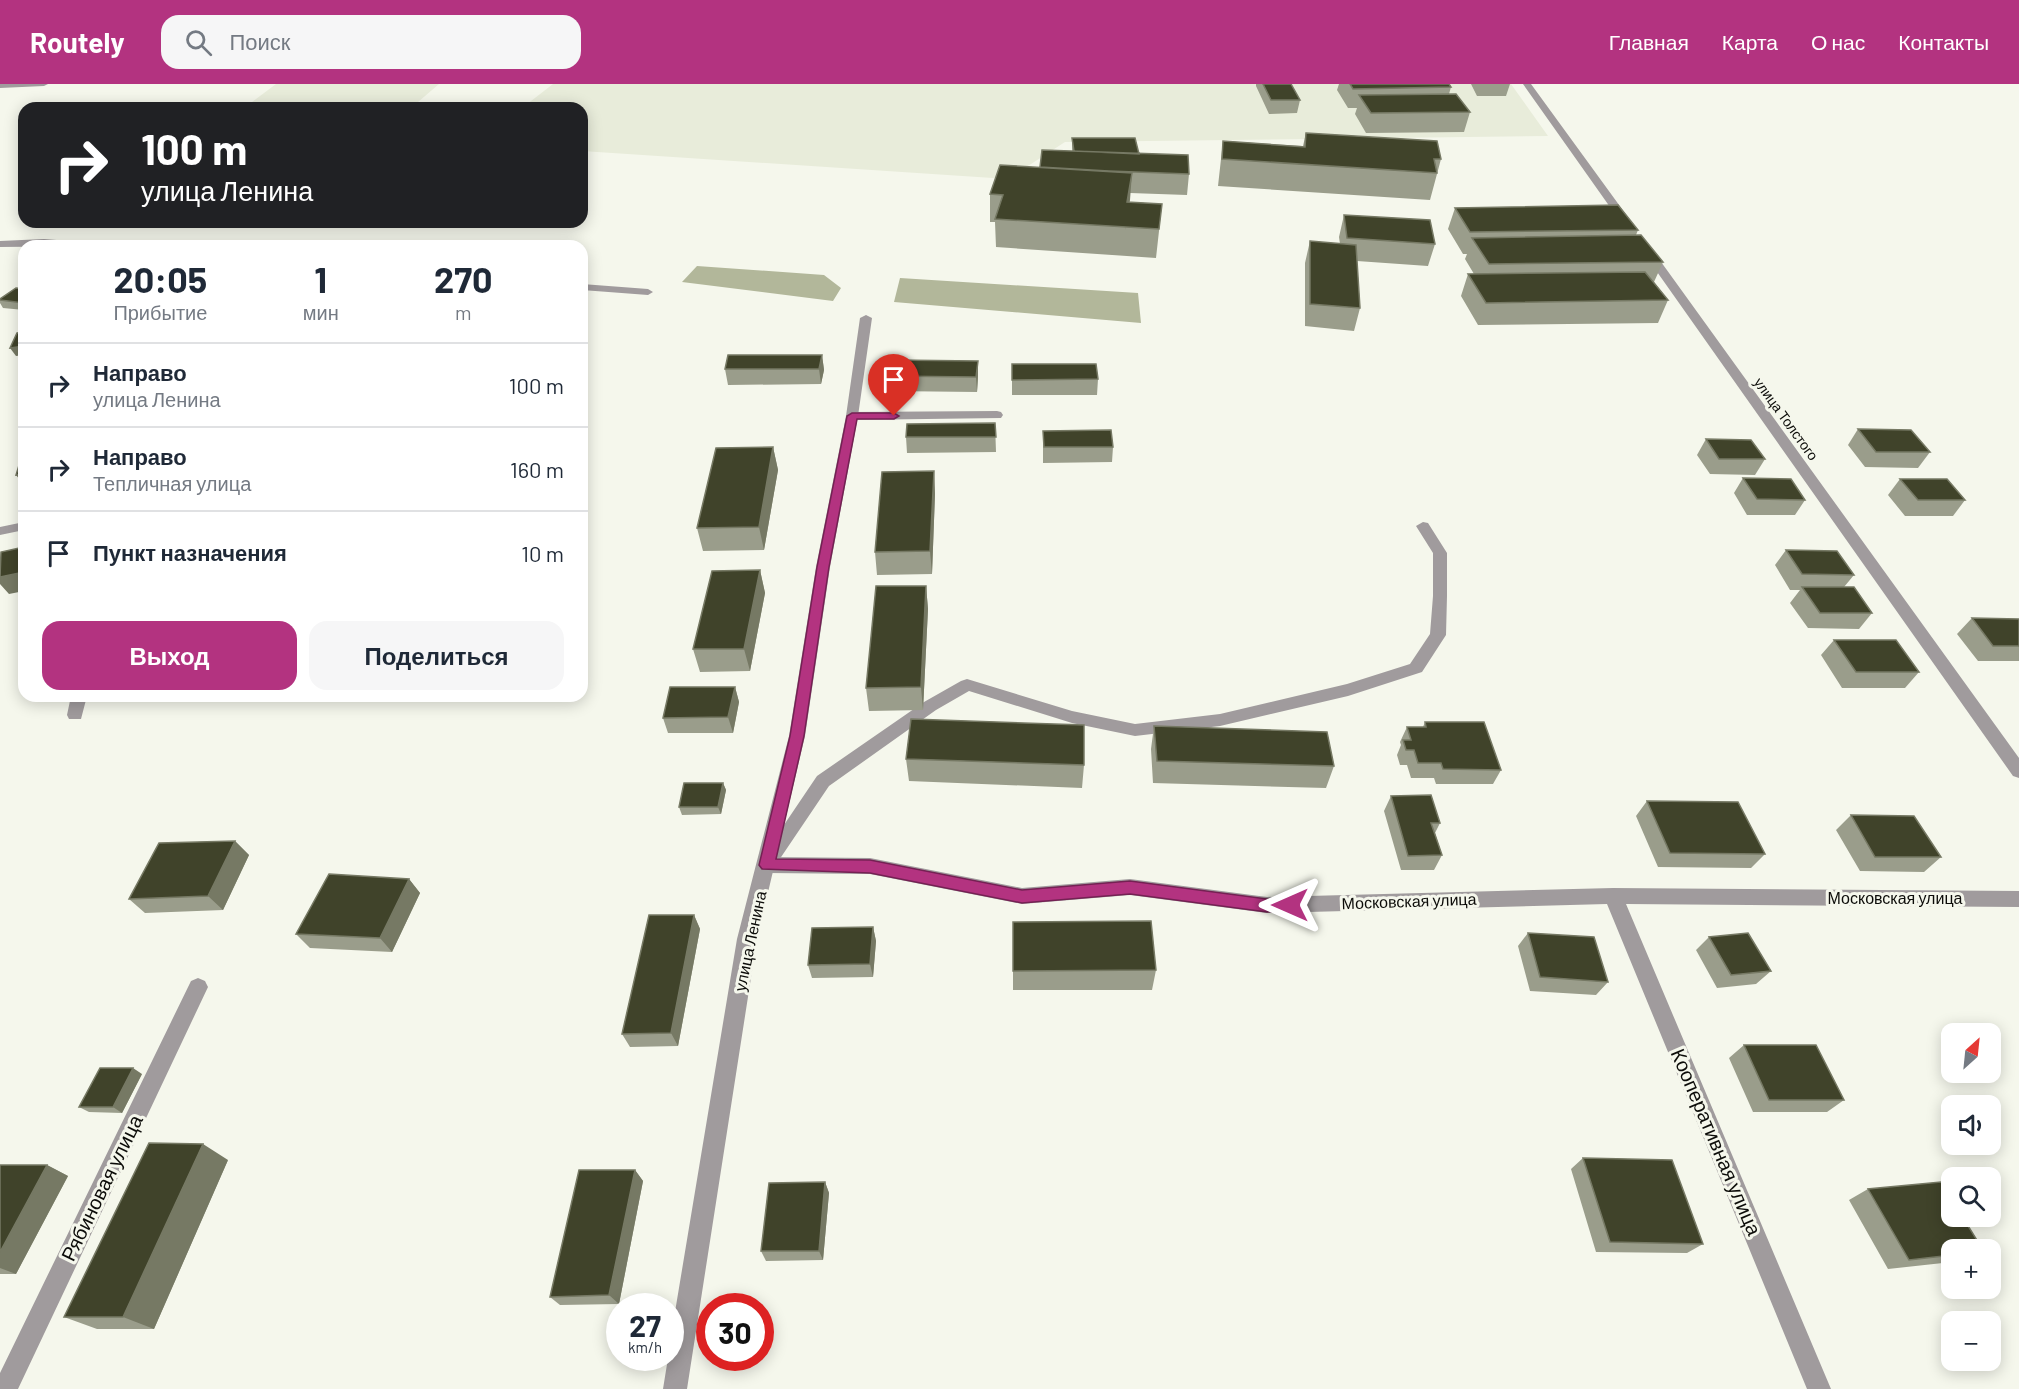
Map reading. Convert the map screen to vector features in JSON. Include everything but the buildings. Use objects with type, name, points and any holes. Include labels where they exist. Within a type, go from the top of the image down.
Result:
[{"type":"street","points":[[0,86],[44,84]]},
{"type":"street","name":"улица Толстого","points":[[1527,84],[2019,771]]},
{"type":"street","points":[[0,244],[18,243]]},
{"type":"street","points":[[588,287],[648,292]]},
{"type":"street","name":"улица Ленина","points":[[675,1389],[747,939],[797,736],[823,567],[852,416],[866,318]]},
{"type":"street","points":[[852,416],[997,415]]},
{"type":"street","points":[[767,865],[823,781],[930,706],[966,685],[1071,717],[1135,730],[1220,720],[1348,690],[1416,668],[1437,635],[1439,606],[1440,553],[1423,526]]},
{"type":"street","points":[[0,531],[18,527]]},
{"type":"street","points":[[75,715],[78,702]]},
{"type":"street","name":"Московская улица","points":[[767,865],[870,866],[1022,896],[1130,887],[1267,905],[1613,896],[2019,898]]},
{"type":"street","name":"Кооперативная улица","points":[[1613,896],[1819,1389]]},
{"type":"street","name":"Рябиновая улица","points":[[5,1389],[198,987]]},
{"type":"shaded area","points":[[276,84],[439,84],[418,102],[252,102]]},
{"type":"shaded area","points":[[553,84],[1511,84],[1548,136],[1065,142],[1008,179],[588,151],[588,102],[530,102]]},
{"type":"shaded area","points":[[697,266],[824,275],[841,288],[833,301],[682,282]]},
{"type":"shaded area","points":[[900,278],[1138,293],[1141,323],[894,302]]},
{"type":"route","points":[[894,416],[852,416],[823,567],[797,736],[767,865],[870,866],[1022,896],[1130,887],[1267,905],[1290,905]]}]
